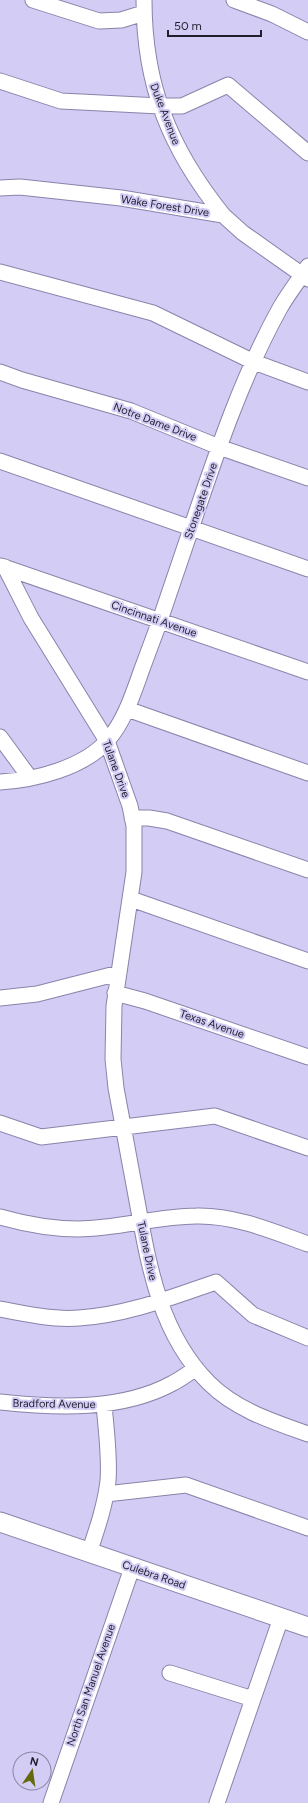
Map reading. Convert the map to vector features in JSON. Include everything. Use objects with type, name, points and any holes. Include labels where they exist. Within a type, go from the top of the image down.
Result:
[{"type":"main road","name":"Culebra Road","points":[[0,1522],[308,1627]]},
{"type":"street","points":[[33,0],[99,21],[120,20],[144,6]]},
{"type":"street","points":[[234,0],[272,14],[308,32]]},
{"type":"street","name":"Duke Avenue","points":[[144,6],[148,58],[154,87],[160,106],[172,136],[186,164],[203,190],[223,216]]},
{"type":"street","points":[[0,81],[60,101],[160,106],[182,106],[228,85],[308,153]]},
{"type":"street","name":"Wake Forest Drive","points":[[0,188],[20,187],[121,198],[223,216],[243,233],[306,274]]},
{"type":"street","points":[[0,272],[153,313],[254,362],[308,382]]},
{"type":"street","name":"Stonegate Drive","points":[[0,782],[30,778],[64,768],[90,757],[107,741],[115,730],[127,709],[160,621],[219,447],[254,362],[281,306],[306,274]]},
{"type":"street","name":"Notre Dame Drive","points":[[0,372],[22,380],[131,411],[219,447],[308,478]]},
{"type":"street","points":[[0,461],[308,569]]},
{"type":"street","name":"Cincinnati Avenue","points":[[2,567],[308,672]]},
{"type":"street","name":"Tulane Drive","points":[[2,567],[31,618],[107,741],[130,806],[135,844],[134,872],[116,993],[113,1059],[116,1088],[140,1222],[152,1279],[159,1302],[166,1320],[180,1346],[210,1384],[246,1409],[275,1422],[308,1434]]},
{"type":"street","points":[[127,709],[308,773]]},
{"type":"street","points":[[0,737],[30,778]]},
{"type":"street","points":[[132,818],[149,818],[167,821],[308,870]]},
{"type":"street","points":[[131,900],[308,961]]},
{"type":"street","points":[[0,998],[37,994],[119,972]]},
{"type":"street","name":"Texas Avenue","points":[[116,993],[144,1001],[308,1057]]},
{"type":"street","points":[[0,1123],[41,1137],[215,1116],[308,1148]]},
{"type":"street","points":[[0,1217],[52,1228],[79,1229],[191,1216],[221,1217],[246,1222],[308,1244]]},
{"type":"street","points":[[0,1309],[36,1316],[79,1318],[126,1311],[159,1302],[216,1282],[253,1315],[308,1338]]},
{"type":"street","name":"Bradford Avenue","points":[[0,1402],[26,1405],[72,1406],[104,1404],[126,1400],[173,1384],[196,1368]]},
{"type":"street","points":[[89,1553],[106,1494],[108,1462],[104,1404]]},
{"type":"street","points":[[106,1494],[186,1485],[308,1528]]},
{"type":"street","name":"North San Manuel Avenue","points":[[50,1803],[132,1568]]},
{"type":"street","points":[[218,1803],[281,1618]]},
{"type":"street","points":[[170,1673],[253,1699]]}]
